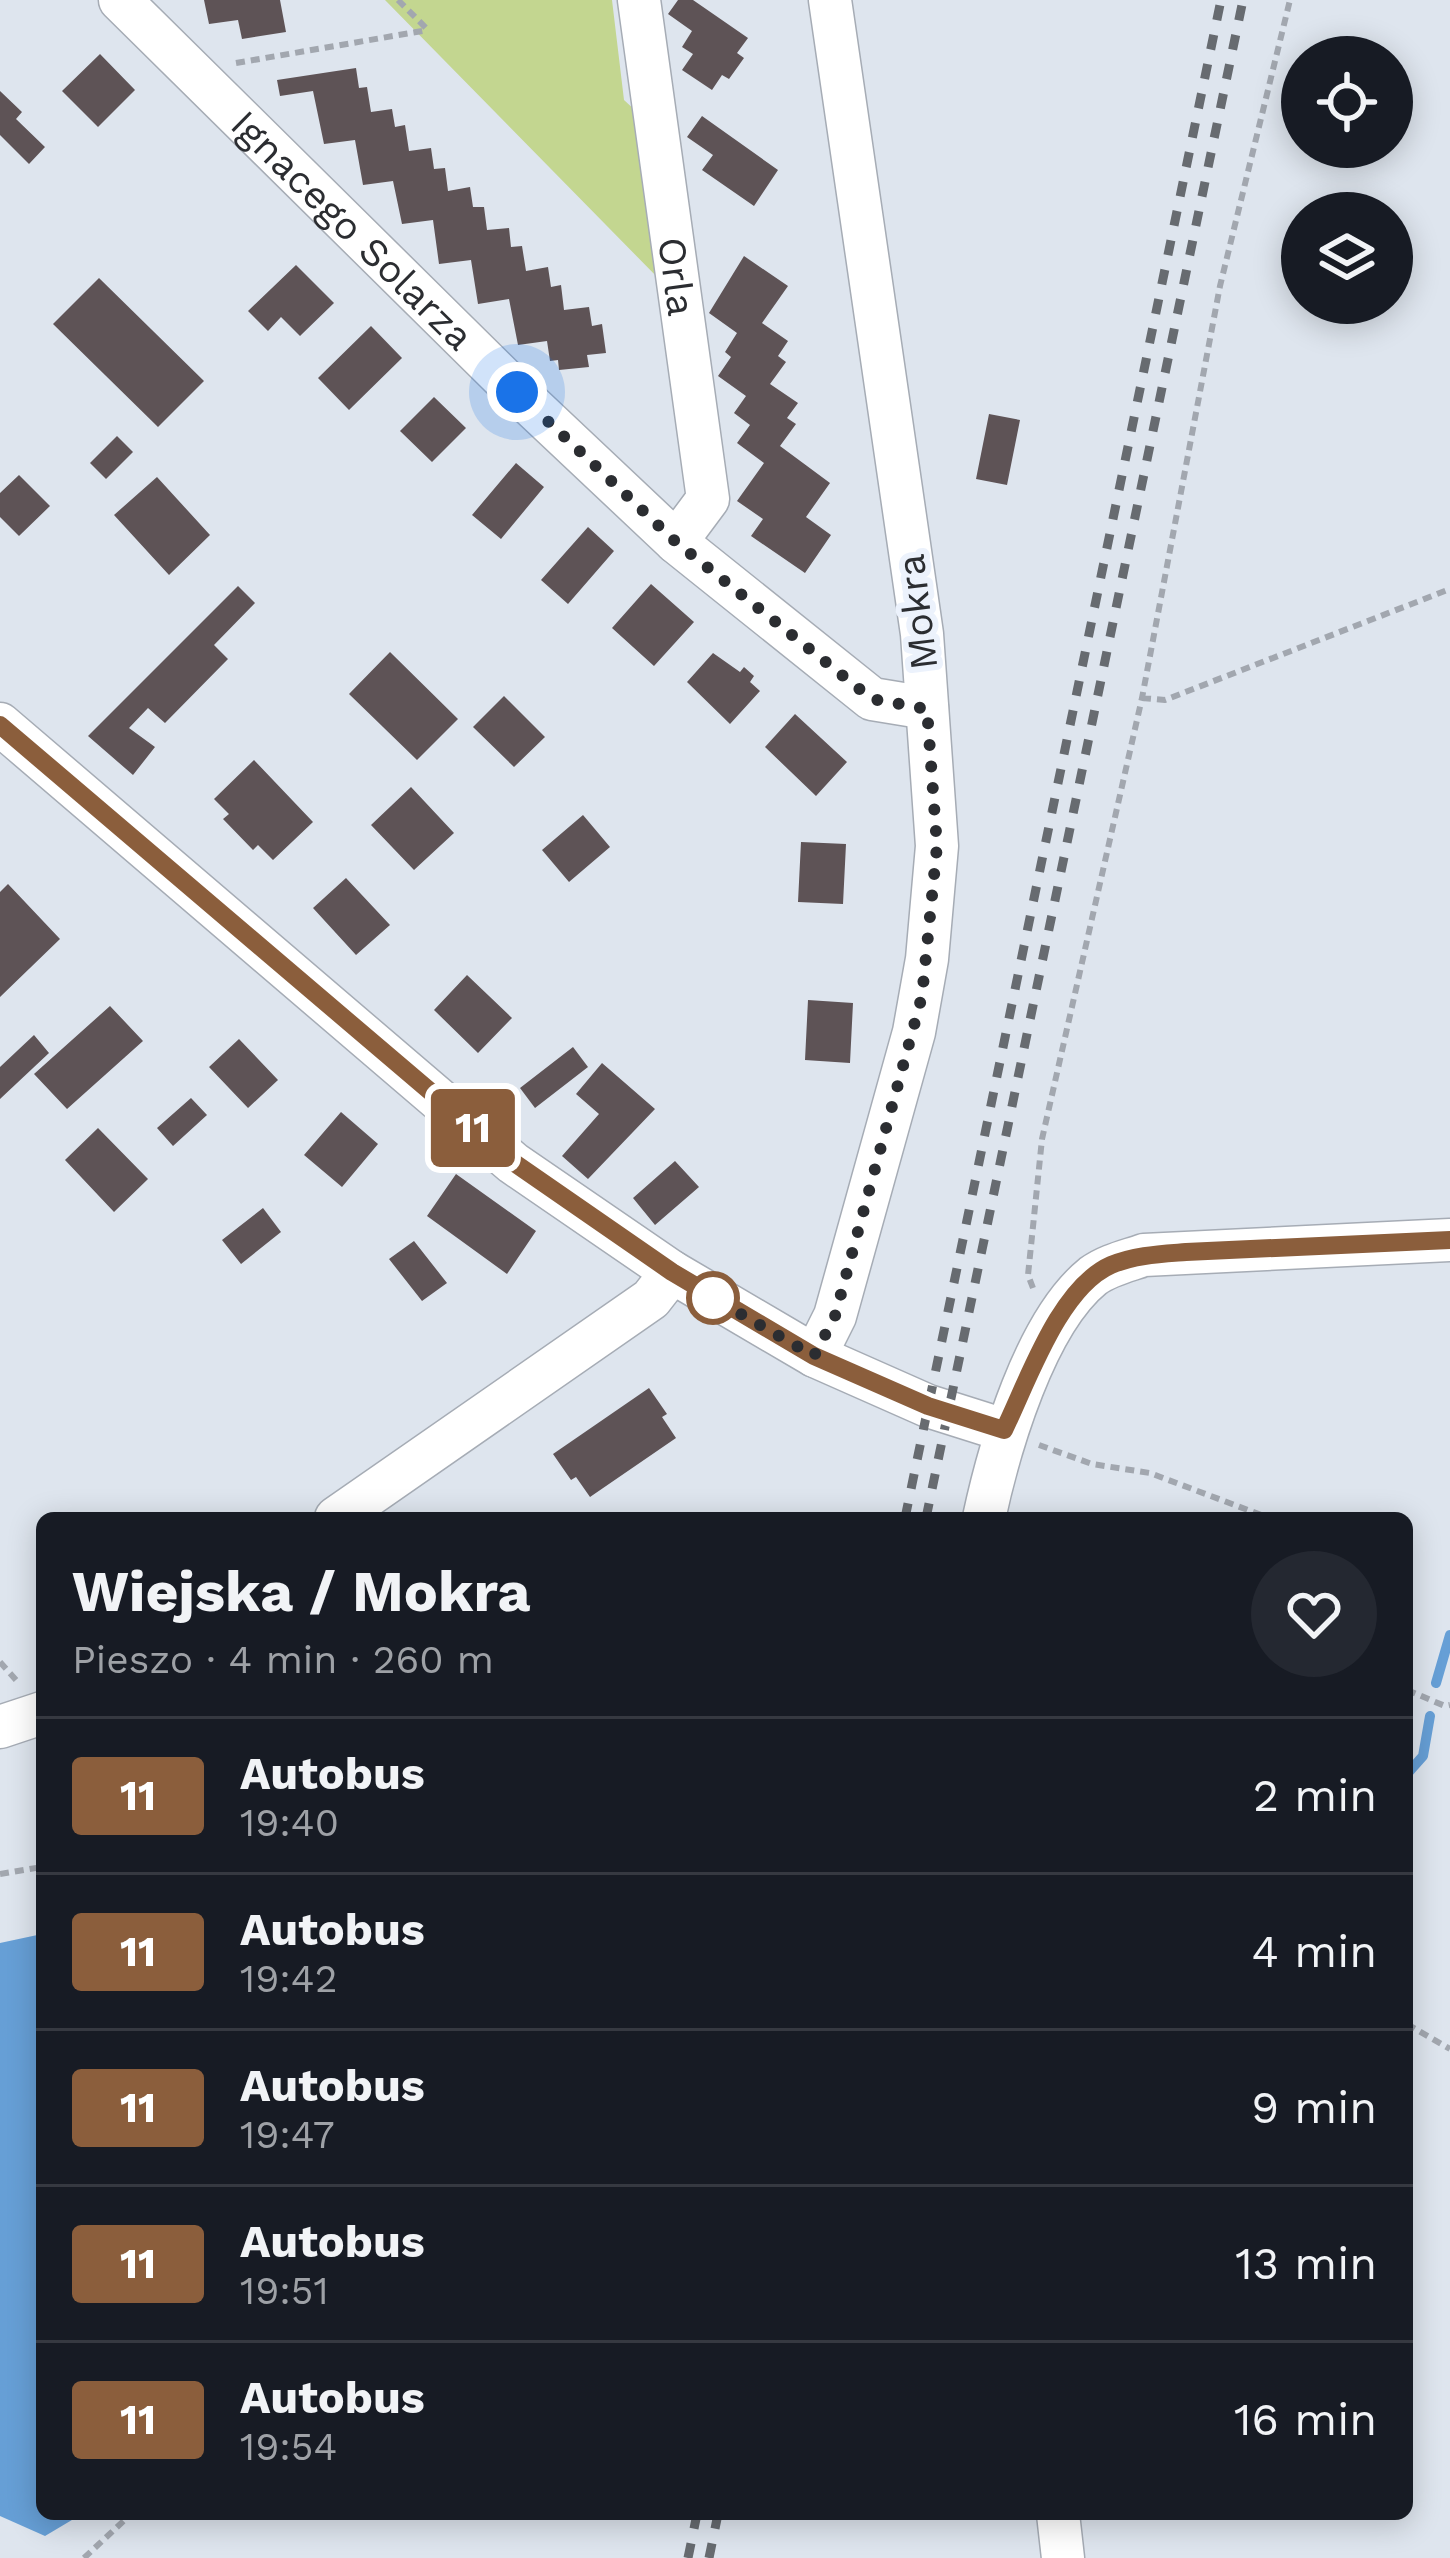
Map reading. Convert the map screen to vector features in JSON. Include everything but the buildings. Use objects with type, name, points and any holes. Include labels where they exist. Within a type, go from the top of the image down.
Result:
[{"type":"street","name":"Ignacego Solarza","points":[[121,0],[517,392],[676,542],[872,699],[927,709]]},
{"type":"street","name":"Orla","points":[[639,0],[708,499],[676,542]]},
{"type":"street","name":"Mokra","points":[[814,1356],[835,1316],[922,996],[937,846],[922,634],[830,0]]},
{"type":"street","points":[[0,724],[513,1162],[672,1272],[814,1356],[928,1406],[1004,1430]]},
{"type":"street","points":[[985,1512],[1004,1430],[1060,1315],[1093,1276],[1111,1265],[1144,1256],[1450,1240]]},
{"type":"street","points":[[345,1512],[651,1299],[672,1272]]},
{"type":"street","points":[[0,1727],[36,1715]]},
{"type":"street","points":[[1059,2520],[1063,2558]]},
{"type":"path","points":[[201,80],[213,67],[428,30],[398,0]]},
{"type":"path","points":[[1060,1315],[1037,1298],[1028,1275],[1042,1139],[1142,698],[1220,286],[1290,0]]},
{"type":"path","points":[[1142,698],[1165,700],[1450,589]]},
{"type":"path","points":[[1004,1430],[1092,1464],[1150,1474],[1253,1512]]},
{"type":"path","points":[[1413,1693],[1450,1705]]},
{"type":"path","points":[[0,1874],[36,1868]]},
{"type":"path","points":[[1413,2027],[1450,2049]]},
{"type":"path","points":[[84,2558],[125,2520]]},
{"type":"green space","points":[[385,0],[612,0],[624,100],[637,112],[662,282]]},
{"type":"water","points":[[36,1935],[36,2520],[72,2520],[45,2536],[0,2516],[0,1943]]},
{"type":"waterway","points":[[1436,1683],[1450,1635]]},
{"type":"waterway","points":[[1413,1767],[1423,1756],[1430,1716]]},
{"type":"railway","points":[[906,1512],[1221,0]]},
{"type":"railway","points":[[927,1512],[1243,0]]},
{"type":"railway","points":[[688,2558],[696,2520]]},
{"type":"railway","points":[[709,2558],[717,2520]]},
{"type":"bus line","name":"11","points":[[0,725],[513,1162],[736,1313],[814,1356],[928,1406],[1004,1430],[1060,1315],[1093,1276],[1111,1265],[1186,1252],[1450,1240]]},
{"type":"route","points":[[517,392],[676,542],[872,699],[927,709],[937,846],[922,996],[835,1316],[814,1356],[713,1298]]}]
